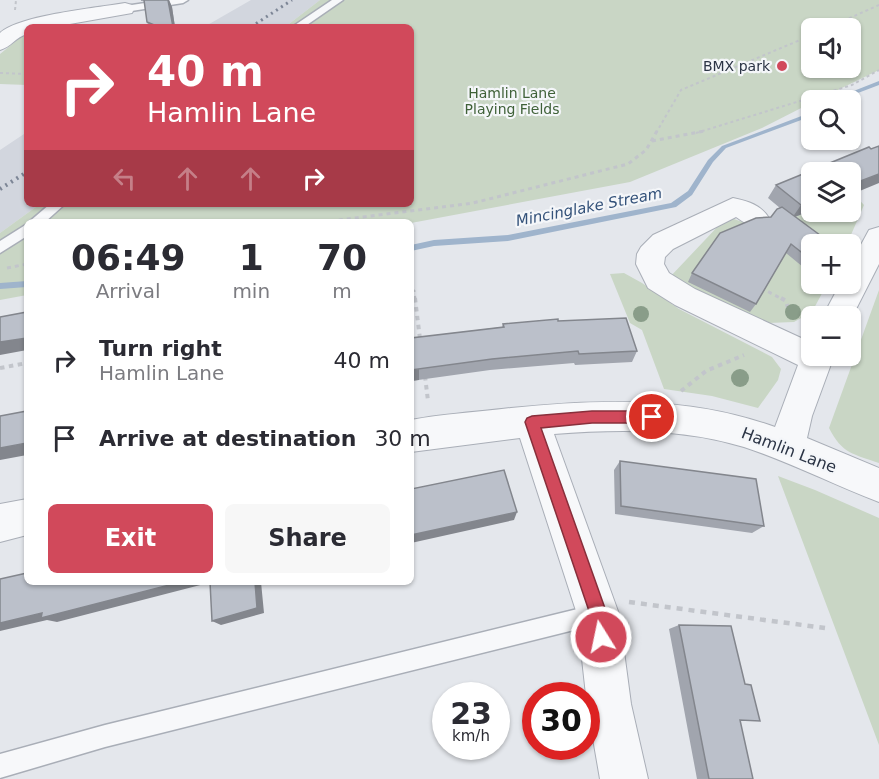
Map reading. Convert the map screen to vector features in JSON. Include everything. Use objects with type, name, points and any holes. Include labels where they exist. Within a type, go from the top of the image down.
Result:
[{"type":"street","points":[[37,24],[126,12]]},
{"type":"street","points":[[0,44],[13,32],[24,28]]},
{"type":"street","points":[[756,218],[742,209],[733,207],[663,242],[651,254],[650,264],[658,280],[685,297],[775,341],[801,351]]},
{"type":"street","points":[[843,306],[879,237]]},
{"type":"street","points":[[788,447],[795,416],[814,366]]},
{"type":"street","name":"Hamlin Lane","points":[[422,434],[592,417],[658,417],[721,426],[777,441],[879,485]]},
{"type":"street","points":[[532,422],[595,605],[609,704],[624,779]]},
{"type":"street","points":[[0,523],[24,518]]},
{"type":"lane","points":[[126,12],[183,0]]},
{"type":"lane","points":[[302,24],[338,0]]},
{"type":"lane","points":[[40,219],[54,207]]},
{"type":"lane","points":[[0,248],[21,238]]},
{"type":"lane","points":[[0,766],[595,605]]},
{"type":"path","points":[[850,18],[879,5]]},
{"type":"path","points":[[347,219],[473,203],[628,164],[646,150],[681,90],[801,40]]},
{"type":"path","points":[[652,141],[710,130],[852,85],[879,70]]},
{"type":"path","points":[[0,73],[24,74]]},
{"type":"path","points":[[0,270],[24,265]]},
{"type":"path","points":[[658,417],[656,394],[676,394],[706,371],[775,341],[790,319],[786,301],[757,286]]},
{"type":"path","points":[[414,291],[422,350]]},
{"type":"path","points":[[0,368],[24,364]]},
{"type":"path","points":[[422,434],[425,373]]},
{"type":"path","points":[[595,605],[825,628]]},
{"type":"shaded area","points":[[251,0],[320,0],[289,24],[209,24]]},
{"type":"shaded area","points":[[24,134],[24,207],[36,207],[0,233],[0,150]]},
{"type":"green space","name":"Hamlin Lane Playing Fields","points":[[320,0],[879,0],[879,70],[838,90],[801,90],[801,108],[762,128],[630,182],[414,222],[414,219],[24,219],[24,296],[0,300],[0,233],[36,207],[414,207],[414,24],[289,24]]},
{"type":"green space","points":[[24,34],[24,85],[0,84],[0,54]]},
{"type":"green space","points":[[801,214],[801,222],[857,222],[851,234],[806,234],[792,218]]},
{"type":"green space","points":[[734,219],[754,226],[801,257],[801,294],[822,294],[815,306],[801,306],[801,318],[794,322],[768,323],[669,278],[722,222]]},
{"type":"green space","points":[[624,273],[679,309],[772,357],[781,369],[778,380],[758,408],[712,396],[664,389],[642,330],[630,323],[610,274]]},
{"type":"green space","points":[[879,290],[879,463],[844,448],[829,428],[851,366],[861,366],[861,340]]},
{"type":"green space","points":[[778,476],[879,518],[879,745]]},
{"type":"building","points":[[144,0],[168,0],[172,24],[147,22]]},
{"type":"building","points":[[879,146],[879,174],[861,181],[861,162],[832,162],[869,147],[871,149]]},
{"type":"building","points":[[801,175],[801,205],[776,185]]},
{"type":"building","points":[[782,207],[818,234],[801,234],[801,252],[791,244],[756,304],[692,273],[720,233],[756,218],[771,217],[777,209]]},
{"type":"building","points":[[24,313],[24,338],[0,342],[0,317]]},
{"type":"building","points":[[626,318],[637,351],[579,354],[578,351],[414,370],[414,338],[504,327],[503,324],[558,319],[558,321]]},
{"type":"building","points":[[24,412],[24,444],[0,448],[0,416]]},
{"type":"building","points":[[620,461],[756,479],[764,526],[621,506]]},
{"type":"building","points":[[504,470],[517,512],[414,534],[414,488]]},
{"type":"building","points":[[24,574],[24,585],[169,585],[41,618],[42,613],[0,623],[0,579]]},
{"type":"building","points":[[210,585],[255,585],[257,608],[212,621]]},
{"type":"building","points":[[679,625],[731,626],[745,684],[751,685],[760,721],[740,720],[753,779],[709,779]]},
{"type":"waterway","name":"Mincinglake Stream","points":[[861,90],[879,83]]},
{"type":"waterway","name":"Mincinglake Stream","points":[[414,247],[434,243],[508,238],[673,205],[690,193],[710,161],[724,147],[801,118]]},
{"type":"waterway","name":"Mincinglake Stream","points":[[0,286],[24,284]]},
{"type":"railway","points":[[256,24],[292,0]]},
{"type":"railway","points":[[0,189],[24,174]]},
{"type":"place","name":"BMX park","points":[[782,66]]},
{"type":"route","points":[[601,637],[598,614],[532,422],[592,417],[652,417]]}]
